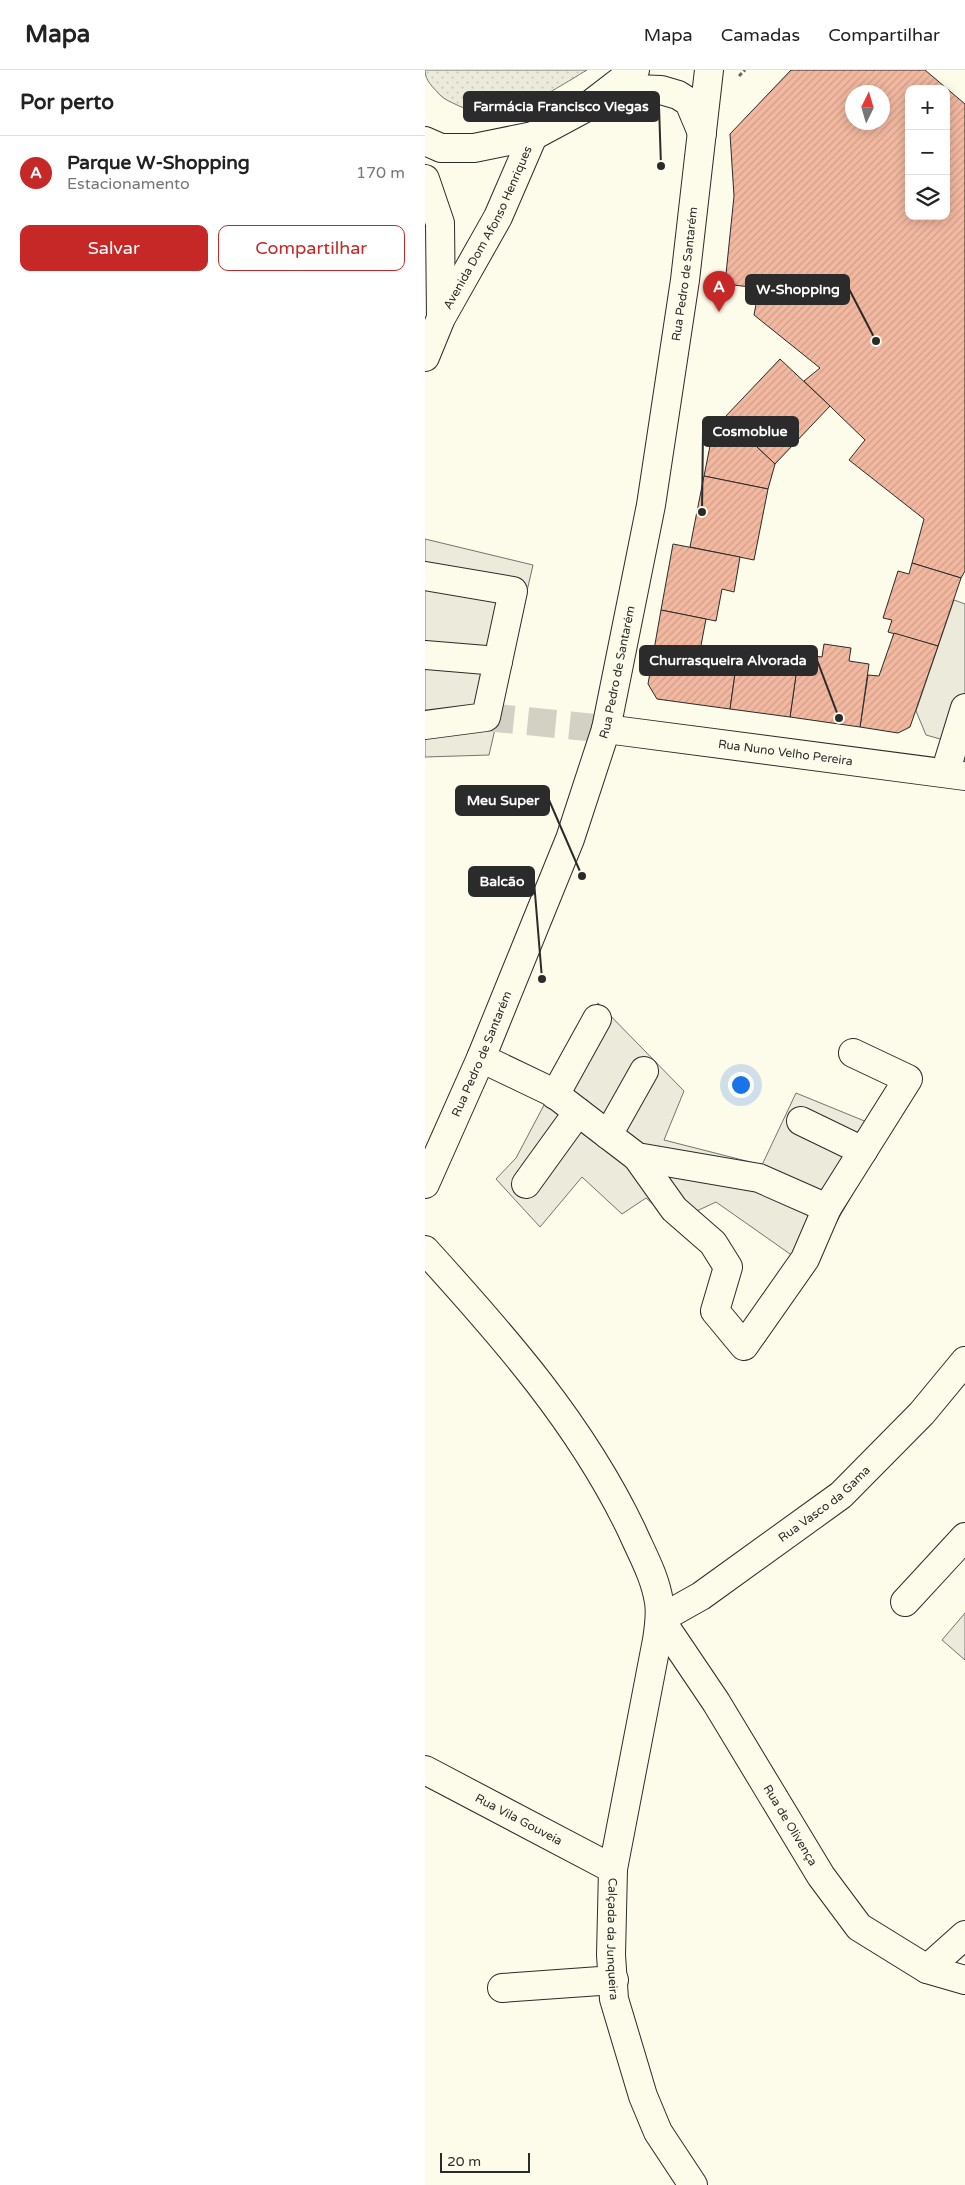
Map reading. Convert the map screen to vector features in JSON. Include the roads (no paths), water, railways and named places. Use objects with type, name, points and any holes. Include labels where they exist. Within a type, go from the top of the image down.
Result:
[{"type":"street","points":[[425,141],[441,148],[474,148],[533,136],[587,107],[635,70]]},
{"type":"street","name":"Rua Pedro de Santarém","points":[[425,1184],[481,1058],[570,839],[606,729],[651,505],[685,280],[709,70]]},
{"type":"street","name":"Rua Pedro de Santarém","points":[[587,107],[636,90],[661,90],[678,95],[689,102],[702,132]]},
{"type":"street","name":"Avenida Dom Afonso Henriques","points":[[425,357],[441,318],[498,217],[533,136]]},
{"type":"street","name":"Avenida Dom Afonso Henriques","points":[[425,179],[440,223],[441,318]]},
{"type":"street","points":[[425,576],[513,591],[486,717],[425,725]]},
{"type":"street","points":[[425,654],[498,661]]},
{"type":"street","points":[[955,775],[965,708]]},
{"type":"street","name":"Rua Nuno Velho Pereira","points":[[606,729],[955,775]]},
{"type":"street","points":[[555,1095],[597,1019]]},
{"type":"street","points":[[481,1058],[555,1095],[637,1157],[674,1209],[713,1243],[728,1267],[715,1311],[744,1346],[805,1258],[827,1208],[908,1079],[853,1052]]},
{"type":"street","points":[[608,1135],[644,1071]]},
{"type":"street","points":[[526,1184],[578,1112]]},
{"type":"street","points":[[801,1121],[863,1151]]},
{"type":"street","points":[[637,1157],[759,1178],[827,1208]]},
{"type":"street","points":[[425,1250],[531,1370],[587,1449],[616,1498],[645,1558],[655,1584],[660,1619]]},
{"type":"street","name":"Rua Vasco da Gama","points":[[660,1619],[701,1596],[841,1495],[921,1413],[965,1362]]},
{"type":"street","points":[[905,1602],[965,1537]]},
{"type":"street","name":"Calçada da Junqueira","points":[[660,1619],[613,1869],[610,1920],[614,2000],[643,2096],[658,2132],[693,2185]]},
{"type":"street","name":"Rua de Olivença","points":[[660,1619],[716,1702],[821,1876],[859,1927],[927,1969],[965,1980]]},
{"type":"street","name":"Rua Vila Gouveia","points":[[425,1770],[613,1869]]},
{"type":"street","points":[[927,1969],[965,1935]]},
{"type":"street","points":[[502,1988],[614,1980]]},
{"type":"tunnel","points":[[486,717],[606,729]]},
{"type":"place","name":"Farmácia Francisco Viegas","points":[[661,166]]},
{"type":"place","name":"Parque W-Shopping","points":[[719,312]]},
{"type":"place","name":"W-Shopping","points":[[876,341]]},
{"type":"place","name":"Cosmoblue","points":[[702,512]]},
{"type":"place","name":"Churrasqueira Alvorada","points":[[839,718]]},
{"type":"place","name":"Meu Super","points":[[582,876]]},
{"type":"place","name":"Balcão","points":[[542,979]]}]
